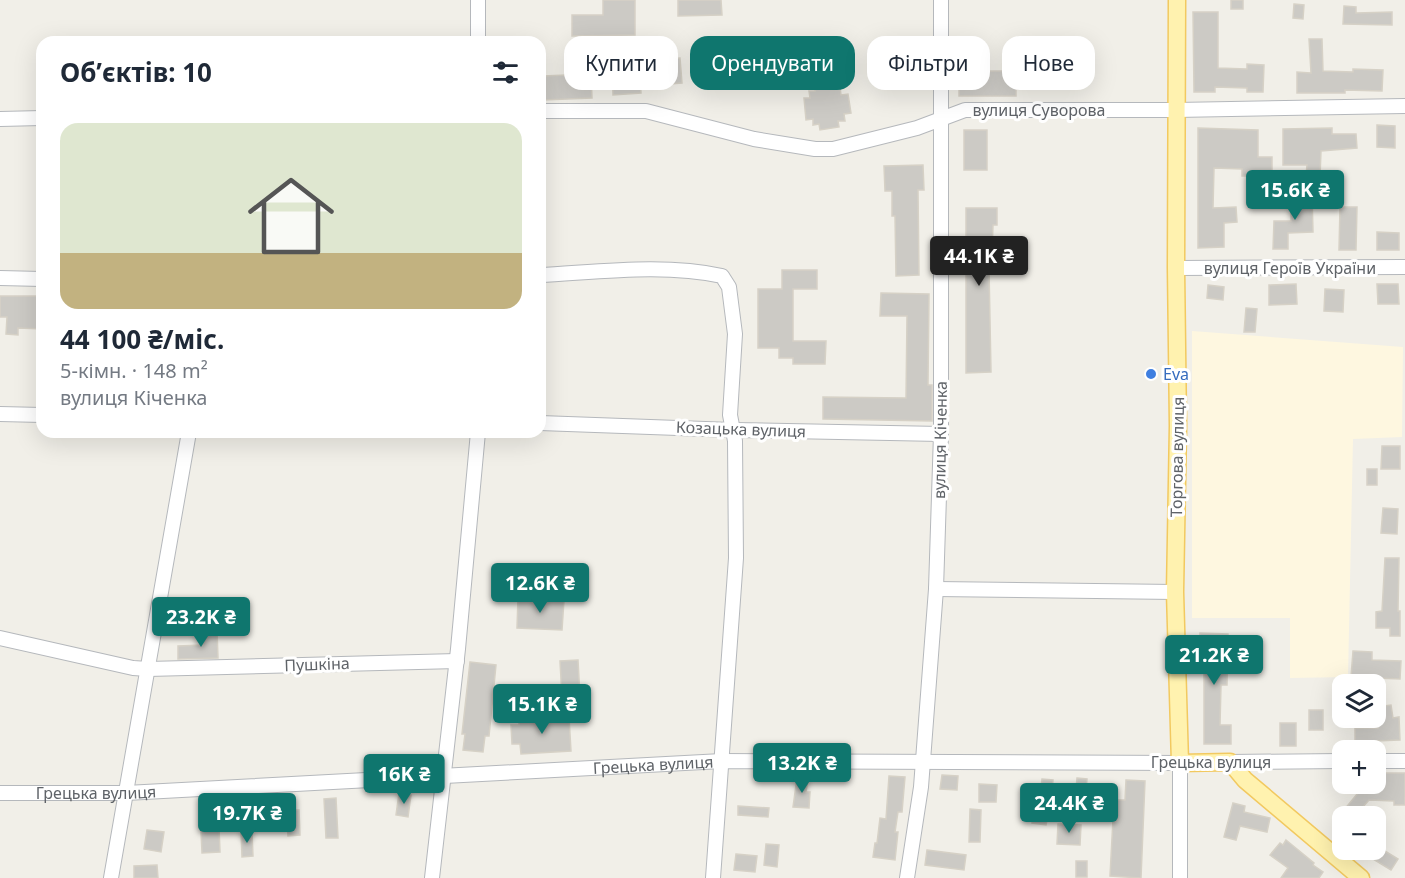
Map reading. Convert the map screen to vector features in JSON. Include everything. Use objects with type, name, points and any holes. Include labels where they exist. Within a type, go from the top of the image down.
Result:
[{"type":"main road","name":"Торгова вулиця","points":[[1176,0],[1178,426],[1175,592],[1180,763]]},
{"type":"main road","name":"Грецька вулиця","points":[[1180,763],[1230,762]]},
{"type":"main road","points":[[1230,762],[1245,780],[1361,878]]},
{"type":"street","points":[[478,0],[478,36]]},
{"type":"street","name":"вулиця Кіченка","points":[[907,878],[924,761],[936,589],[941,434],[940,0]]},
{"type":"street","name":"вулиця Суворова","points":[[546,111],[646,111],[754,139],[815,149],[833,149],[917,128],[965,110],[1176,110],[1405,106]]},
{"type":"street","points":[[0,118],[36,118]]},
{"type":"street","name":"вулиця Героїв України","points":[[1176,268],[1405,267]]},
{"type":"street","points":[[546,275],[653,270],[701,271],[722,276],[729,287],[735,334],[730,415],[735,441],[736,558],[713,878]]},
{"type":"street","points":[[0,278],[36,279]]},
{"type":"street","points":[[0,414],[36,414]]},
{"type":"street","name":"Козацька вулиця","points":[[546,423],[941,434]]},
{"type":"street","points":[[111,878],[188,438]]},
{"type":"street","points":[[432,878],[457,660],[477,438]]},
{"type":"street","points":[[936,589],[1175,592]]},
{"type":"street","name":"Пушкіна","points":[[0,638],[133,668],[148,669],[457,660]]},
{"type":"street","name":"Грецька вулиця","points":[[0,793],[126,793],[722,761],[1180,763]]},
{"type":"street","name":"Грецька вулиця","points":[[1230,762],[1332,761]]},
{"type":"street","points":[[1386,761],[1405,761]]},
{"type":"street","name":"Торгова вулиця","points":[[1180,763],[1180,878]]},
{"type":"shaded area","points":[[1192,331],[1403,347],[1402,437],[1353,439],[1348,674],[1332,674],[1332,677],[1290,678],[1290,618],[1192,618]]},
{"type":"building","points":[[603,0],[635,0],[635,35],[572,36],[572,15],[603,15]]},
{"type":"building","points":[[678,0],[721,0],[722,15],[678,16]]},
{"type":"building","points":[[1231,0],[1243,0],[1243,9],[1231,9]]},
{"type":"building","points":[[1294,4],[1304,5],[1303,19],[1293,18]]},
{"type":"building","points":[[1344,6],[1356,7],[1356,13],[1392,12],[1392,25],[1343,24]]},
{"type":"building","points":[[1193,12],[1218,12],[1218,68],[1247,69],[1247,64],[1264,65],[1263,92],[1247,92],[1247,88],[1215,87],[1215,92],[1194,92]]},
{"type":"building","points":[[1309,39],[1322,39],[1323,71],[1383,70],[1382,91],[1345,90],[1345,93],[1297,93],[1297,72],[1311,73]]},
{"type":"building","points":[[678,58],[680,58],[682,83],[678,83]]},
{"type":"building","points":[[990,71],[1002,71],[1002,90],[1016,90],[1016,96],[959,96],[959,90],[990,90]]},
{"type":"building","points":[[564,75],[564,90],[592,90],[592,98],[546,100],[546,76]]},
{"type":"building","points":[[613,90],[641,90],[641,93],[613,95]]},
{"type":"building","points":[[840,90],[841,95],[848,94],[851,113],[844,114],[845,121],[838,121],[839,127],[820,130],[819,124],[813,125],[813,119],[806,120],[804,98],[810,98],[809,91]]},
{"type":"building","points":[[1377,125],[1395,126],[1395,148],[1377,147]]},
{"type":"building","points":[[1198,128],[1258,130],[1258,157],[1272,157],[1272,176],[1242,176],[1242,169],[1214,168],[1213,208],[1236,207],[1237,222],[1224,223],[1224,247],[1198,248]]},
{"type":"building","points":[[1332,128],[1332,134],[1356,134],[1357,148],[1321,151],[1320,177],[1306,176],[1307,165],[1283,165],[1283,129]]},
{"type":"building","points":[[964,130],[987,130],[987,170],[964,170]]},
{"type":"building","points":[[923,165],[924,190],[918,190],[919,275],[896,276],[895,216],[892,216],[892,191],[885,191],[884,166]]},
{"type":"building","points":[[1312,194],[1313,232],[1288,233],[1288,249],[1273,249],[1274,221],[1291,221],[1291,195]]},
{"type":"building","points":[[1340,207],[1357,207],[1356,250],[1339,250]]},
{"type":"building","points":[[966,208],[997,208],[997,225],[993,225],[992,253],[997,253],[997,269],[989,269],[991,372],[966,373]]},
{"type":"building","points":[[1377,232],[1399,233],[1399,250],[1377,250]]},
{"type":"building","points":[[782,270],[817,270],[817,289],[793,289],[793,341],[826,341],[825,364],[793,364],[793,358],[779,358],[779,348],[758,348],[758,289],[782,289]]},
{"type":"building","points":[[1296,284],[1297,304],[1269,305],[1269,285]]},
{"type":"building","points":[[1377,284],[1398,284],[1399,304],[1378,304]]},
{"type":"building","points":[[1208,285],[1224,287],[1223,300],[1207,298]]},
{"type":"building","points":[[1325,289],[1344,290],[1343,312],[1324,311]]},
{"type":"building","points":[[881,293],[929,294],[928,385],[932,385],[932,421],[823,419],[823,397],[906,398],[907,316],[880,316]]},
{"type":"building","points":[[0,296],[36,296],[36,329],[18,328],[18,335],[6,334],[7,317],[0,317]]},
{"type":"building","points":[[1246,308],[1257,309],[1255,332],[1244,332]]},
{"type":"building","points":[[1382,446],[1400,446],[1400,469],[1381,469]]},
{"type":"building","points":[[1367,469],[1377,469],[1377,485],[1367,485]]},
{"type":"building","points":[[1383,508],[1398,509],[1397,534],[1381,533]]},
{"type":"building","points":[[1385,558],[1399,558],[1400,636],[1390,636],[1390,628],[1376,628],[1376,612],[1382,611]]},
{"type":"building","points":[[518,598],[564,600],[562,630],[517,628]]},
{"type":"building","points":[[203,630],[217,630],[218,658],[178,659],[178,646],[203,645]]},
{"type":"building","points":[[1200,633],[1228,634],[1227,685],[1221,685],[1220,725],[1231,725],[1231,744],[1204,744],[1204,667],[1199,667]]},
{"type":"building","points":[[1353,651],[1372,652],[1372,660],[1401,661],[1400,679],[1386,678],[1386,674],[1351,674]]},
{"type":"building","points":[[578,660],[580,697],[562,698],[560,661]]},
{"type":"building","points":[[470,662],[496,665],[489,736],[485,736],[483,752],[463,750],[465,734],[462,734]]},
{"type":"building","points":[[1391,705],[1393,718],[1399,717],[1400,740],[1355,740],[1355,728],[1386,728],[1386,706]]},
{"type":"building","points":[[1309,710],[1323,710],[1323,730],[1309,730]]},
{"type":"building","points":[[569,717],[571,751],[521,754],[520,744],[512,744],[511,725],[519,725],[519,720]]},
{"type":"building","points":[[1280,723],[1296,723],[1296,746],[1280,746]]},
{"type":"building","points":[[1386,773],[1405,773],[1405,805],[1394,805],[1394,801],[1369,800],[1364,806],[1347,806],[1357,794],[1386,794]]},
{"type":"building","points":[[942,775],[958,776],[957,790],[940,789]]},
{"type":"building","points":[[889,776],[905,777],[902,812],[898,812],[895,832],[898,832],[895,860],[873,857],[880,818],[886,819]]},
{"type":"building","points":[[797,778],[808,779],[806,792],[810,792],[809,808],[793,807]]},
{"type":"building","points":[[1077,778],[1087,779],[1085,802],[1075,801]]},
{"type":"building","points":[[1042,779],[1053,780],[1046,825],[1032,823],[1034,812],[1038,813]]},
{"type":"building","points":[[1126,780],[1145,781],[1141,878],[1110,876],[1114,800],[1125,800]]},
{"type":"building","points":[[979,784],[997,785],[996,802],[979,802]]},
{"type":"building","points":[[399,793],[411,795],[408,817],[396,815]]},
{"type":"building","points":[[336,798],[338,838],[326,838],[324,799]]},
{"type":"building","points":[[1233,803],[1245,806],[1244,812],[1270,818],[1267,832],[1240,826],[1236,840],[1224,837]]},
{"type":"building","points":[[738,806],[769,808],[768,817],[738,815]]},
{"type":"building","points":[[248,808],[249,825],[219,827],[220,852],[202,853],[200,809]]},
{"type":"building","points":[[970,809],[981,810],[980,842],[969,842]]},
{"type":"building","points":[[286,810],[299,810],[300,835],[288,836]]},
{"type":"building","points":[[1058,824],[1081,825],[1080,845],[1057,844]]},
{"type":"building","points":[[147,830],[164,832],[161,852],[144,849]]},
{"type":"building","points":[[241,832],[252,832],[253,856],[242,857]]},
{"type":"building","points":[[1286,840],[1323,872],[1319,878],[1281,878],[1288,868],[1270,855],[1280,843],[1283,845]]},
{"type":"building","points":[[766,844],[779,845],[777,867],[764,865]]},
{"type":"building","points":[[927,850],[966,855],[964,870],[925,865]]},
{"type":"building","points":[[1386,852],[1398,859],[1391,870],[1375,860],[1386,860]]},
{"type":"building","points":[[736,854],[757,856],[755,872],[734,870]]},
{"type":"building","points":[[1076,861],[1087,861],[1087,877],[1076,877]]},
{"type":"building","points":[[157,865],[158,878],[134,878],[134,866]]},
{"type":"place","name":"Eva","points":[[1151,374]]}]
